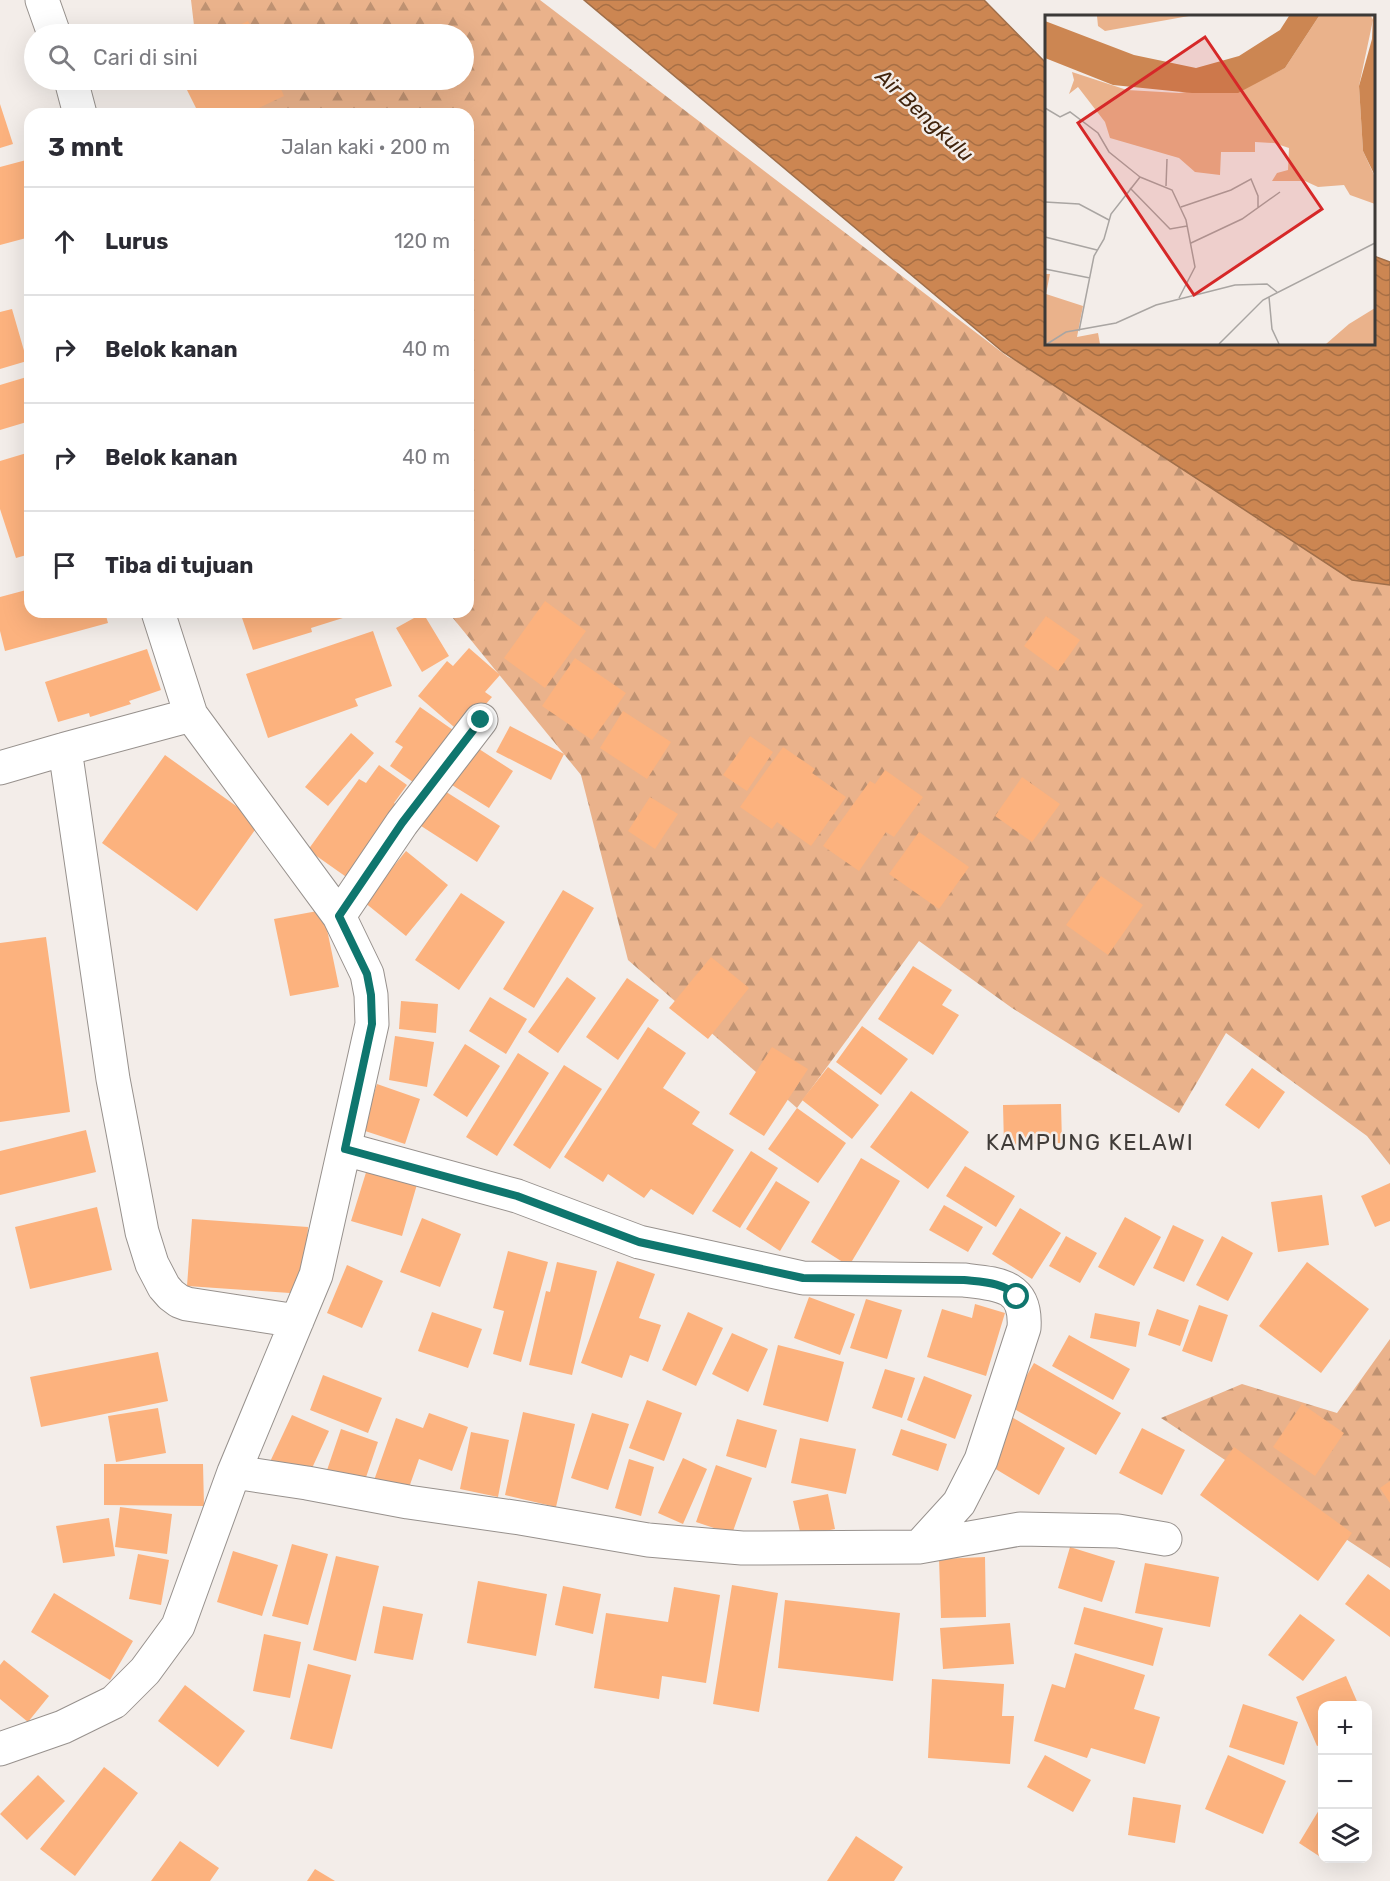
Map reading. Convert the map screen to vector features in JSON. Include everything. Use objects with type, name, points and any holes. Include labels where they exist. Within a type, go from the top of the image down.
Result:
[{"type":"street","points":[[42,0],[50,24]]},
{"type":"street","points":[[74,90],[78,108]]},
{"type":"street","points":[[0,1749],[63,1727],[114,1702],[145,1671],[178,1626],[234,1472],[316,1275],[372,1024],[371,995],[367,974],[339,916],[191,715],[160,618]]},
{"type":"street","points":[[0,768],[191,715]]},
{"type":"street","points":[[339,916],[402,823],[481,720]]},
{"type":"street","points":[[65,749],[113,1079],[133,1190],[152,1264],[164,1287],[171,1295],[187,1305],[297,1321]]},
{"type":"street","points":[[345,1149],[517,1196],[639,1242],[803,1278],[964,1280],[988,1283],[1015,1294],[1025,1314],[1024,1328],[981,1460],[959,1503],[919,1547]]},
{"type":"street","points":[[234,1472],[648,1540],[742,1548],[919,1547],[1020,1529],[1118,1531],[1165,1539]]},
{"type":"green space","points":[[191,0],[540,0],[1008,357],[1390,529],[1390,1165],[1367,1136],[1226,1033],[1179,1113],[1012,1008],[919,941],[797,1108],[628,960],[581,775],[453,618],[474,618],[474,108],[204,108],[202,90],[474,90],[474,24],[194,24]]},
{"type":"green space","points":[[1390,1339],[1390,1568],[1161,1418],[1242,1384],[1337,1413]]},
{"type":"water","name":"Air Bengkulu","points":[[584,0],[984,0],[1045,62],[1045,345],[1375,345],[1375,256],[1390,262],[1390,585],[1352,580],[1003,352]]},
{"type":"building","points":[[187,90],[281,90],[284,96],[259,108],[196,108]]},
{"type":"building","points":[[0,104],[13,144],[0,148]]},
{"type":"building","points":[[24,161],[24,239],[0,245],[0,167]]},
{"type":"building","points":[[12,309],[24,351],[24,362],[0,369],[0,312]]},
{"type":"building","points":[[24,378],[24,423],[0,430],[0,385]]},
{"type":"building","points":[[24,454],[24,556],[16,558],[0,509],[0,461]]},
{"type":"building","points":[[24,591],[24,618],[107,618],[108,623],[5,651],[0,631],[0,597]]},
{"type":"building","points":[[545,601],[586,631],[545,688],[504,658]]},
{"type":"building","points":[[1046,616],[1080,640],[1058,671],[1024,646]]},
{"type":"building","points":[[242,618],[343,618],[311,628],[312,632],[253,650]]},
{"type":"building","points":[[414,618],[426,618],[449,656],[422,672],[396,628]]},
{"type":"building","points":[[373,631],[392,686],[355,699],[358,706],[268,738],[246,674]]},
{"type":"building","points":[[469,648],[500,675],[485,692],[492,697],[461,733],[418,696],[447,661],[453,666]]},
{"type":"building","points":[[147,649],[161,690],[129,701],[131,704],[90,717],[89,713],[58,722],[45,682]]},
{"type":"building","points":[[575,658],[626,693],[592,740],[542,706]]},
{"type":"building","points":[[420,707],[453,730],[423,789],[390,766],[403,747],[395,742]]},
{"type":"building","points":[[623,711],[671,742],[647,779],[600,748]]},
{"type":"building","points":[[510,726],[564,754],[551,780],[496,752]]},
{"type":"building","points":[[351,733],[374,753],[328,806],[305,787]]},
{"type":"building","points":[[750,736],[773,752],[747,791],[723,775]]},
{"type":"building","points":[[476,747],[513,771],[489,808],[452,785]]},
{"type":"building","points":[[783,747],[815,769],[812,773],[846,797],[811,846],[777,822],[772,829],[740,807]]},
{"type":"building","points":[[165,755],[260,823],[197,911],[102,843]]},
{"type":"building","points":[[379,765],[407,785],[394,803],[403,810],[352,881],[308,850],[359,779],[366,783]]},
{"type":"building","points":[[885,770],[923,797],[894,837],[886,832],[859,871],[823,846],[870,781],[875,784]]},
{"type":"building","points":[[1022,777],[1060,804],[1032,842],[995,816]]},
{"type":"building","points":[[440,788],[500,826],[477,862],[418,824]]},
{"type":"building","points":[[650,797],[678,814],[655,849],[628,831]]},
{"type":"building","points":[[919,832],[969,867],[939,909],[889,874]]},
{"type":"building","points":[[406,851],[448,885],[406,936],[364,902]]},
{"type":"building","points":[[1101,876],[1143,905],[1108,955],[1066,925]]},
{"type":"building","points":[[563,890],[594,908],[534,1008],[503,989]]},
{"type":"building","points":[[461,893],[505,922],[459,990],[415,960]]},
{"type":"building","points":[[323,910],[339,987],[290,996],[274,919]]},
{"type":"building","points":[[46,937],[70,1112],[0,1122],[0,943]]},
{"type":"building","points":[[711,957],[749,988],[708,1039],[669,1008]]},
{"type":"building","points":[[913,966],[952,990],[942,1005],[959,1015],[933,1055],[878,1019]]},
{"type":"building","points":[[567,977],[596,998],[558,1053],[528,1032]]},
{"type":"building","points":[[627,978],[659,1000],[618,1060],[586,1037]]},
{"type":"building","points":[[490,997],[527,1019],[506,1054],[469,1031]]},
{"type":"building","points":[[401,1001],[438,1004],[436,1033],[399,1029]]},
{"type":"building","points":[[862,1026],[908,1059],[881,1095],[836,1062]]},
{"type":"building","points":[[648,1027],[686,1053],[663,1088],[700,1112],[692,1124],[734,1150],[693,1215],[651,1189],[644,1198],[608,1174],[603,1182],[564,1157]]},
{"type":"building","points":[[395,1036],[434,1042],[427,1087],[389,1080]]},
{"type":"building","points":[[465,1044],[500,1066],[467,1117],[433,1095]]},
{"type":"building","points":[[772,1047],[808,1069],[764,1136],[729,1114]]},
{"type":"building","points":[[518,1053],[549,1073],[497,1156],[466,1137]]},
{"type":"building","points":[[564,1065],[602,1089],[550,1169],[513,1145]]},
{"type":"building","points":[[828,1067],[879,1105],[852,1139],[802,1100]]},
{"type":"building","points":[[1252,1068],[1285,1092],[1259,1129],[1225,1105]]},
{"type":"building","points":[[377,1084],[420,1099],[405,1144],[362,1130]]},
{"type":"building","points":[[911,1091],[969,1132],[928,1189],[870,1147]]},
{"type":"building","points":[[1061,1104],[1062,1143],[1004,1145],[1003,1105]]},
{"type":"building","points":[[797,1108],[846,1143],[818,1183],[768,1149]]},
{"type":"building","points":[[86,1130],[96,1172],[0,1195],[0,1151]]},
{"type":"building","points":[[751,1151],[778,1168],[740,1228],[712,1211]]},
{"type":"building","points":[[861,1158],[900,1181],[849,1266],[811,1242]]},
{"type":"building","points":[[368,1166],[418,1181],[402,1236],[351,1221]]},
{"type":"building","points":[[965,1166],[1015,1196],[996,1227],[946,1196]]},
{"type":"building","points":[[776,1181],[810,1202],[780,1251],[746,1229]]},
{"type":"building","points":[[1390,1183],[1390,1221],[1375,1227],[1361,1196]]},
{"type":"building","points":[[1322,1195],[1329,1245],[1278,1252],[1271,1202]]},
{"type":"building","points":[[944,1205],[983,1227],[968,1252],[929,1230]]},
{"type":"building","points":[[97,1207],[112,1270],[30,1289],[15,1227]]},
{"type":"building","points":[[1020,1208],[1061,1233],[1032,1279],[992,1254]]},
{"type":"building","points":[[1125,1217],[1161,1237],[1134,1286],[1098,1267]]},
{"type":"building","points":[[422,1218],[461,1234],[440,1287],[400,1272]]},
{"type":"building","points":[[192,1219],[308,1227],[304,1294],[187,1286]]},
{"type":"building","points":[[1173,1225],[1204,1240],[1184,1282],[1153,1268]]},
{"type":"building","points":[[1066,1236],[1097,1253],[1080,1283],[1049,1266]]},
{"type":"building","points":[[1222,1236],[1253,1253],[1228,1301],[1196,1285]]},
{"type":"building","points":[[508,1251],[548,1262],[521,1362],[493,1354],[504,1311],[493,1308]]},
{"type":"building","points":[[617,1261],[655,1274],[639,1318],[661,1325],[648,1362],[630,1355],[622,1378],[581,1363]]},
{"type":"building","points":[[557,1262],[597,1271],[572,1375],[529,1365],[546,1291],[550,1292]]},
{"type":"building","points":[[1307,1262],[1369,1309],[1321,1373],[1259,1326]]},
{"type":"building","points":[[347,1265],[383,1281],[362,1328],[327,1313]]},
{"type":"building","points":[[809,1297],[855,1314],[840,1355],[794,1338]]},
{"type":"building","points":[[866,1299],[902,1310],[887,1359],[850,1348]]},
{"type":"building","points":[[975,1304],[1005,1313],[986,1376],[927,1357],[942,1309],[972,1318]]},
{"type":"building","points":[[1199,1305],[1228,1315],[1212,1362],[1182,1351]]},
{"type":"building","points":[[1157,1309],[1189,1320],[1180,1346],[1148,1335]]},
{"type":"building","points":[[432,1312],[482,1329],[468,1368],[418,1351]]},
{"type":"building","points":[[688,1312],[723,1328],[696,1386],[662,1370]]},
{"type":"building","points":[[1095,1313],[1140,1322],[1136,1347],[1090,1338]]},
{"type":"building","points":[[732,1333],[768,1349],[748,1392],[712,1374]]},
{"type":"building","points":[[1069,1335],[1130,1369],[1113,1400],[1052,1366]]},
{"type":"building","points":[[778,1345],[844,1362],[828,1422],[763,1405]]},
{"type":"building","points":[[158,1352],[168,1401],[41,1427],[30,1377]]},
{"type":"building","points":[[1034,1363],[1121,1413],[1096,1455],[1009,1406]]},
{"type":"building","points":[[885,1369],[915,1378],[902,1418],[872,1408]]},
{"type":"building","points":[[323,1375],[382,1398],[368,1433],[310,1410]]},
{"type":"building","points":[[924,1376],[972,1395],[955,1439],[907,1420]]},
{"type":"building","points":[[647,1400],[682,1413],[664,1461],[629,1448]]},
{"type":"building","points":[[1302,1404],[1344,1433],[1315,1476],[1273,1447]]},
{"type":"building","points":[[158,1408],[166,1453],[116,1462],[108,1416]]},
{"type":"building","points":[[523,1412],[575,1424],[556,1507],[505,1495]]},
{"type":"building","points":[[429,1413],[468,1427],[452,1471],[419,1459],[405,1499],[372,1486],[396,1418],[423,1428]]},
{"type":"building","points":[[592,1413],[629,1424],[608,1490],[571,1478]]},
{"type":"building","points":[[292,1415],[329,1431],[308,1477],[268,1466]]},
{"type":"building","points":[[1010,1416],[1065,1448],[1039,1495],[984,1462]]},
{"type":"building","points":[[737,1419],[777,1430],[766,1468],[726,1456]]},
{"type":"building","points":[[1142,1428],[1185,1450],[1162,1495],[1119,1473]]},
{"type":"building","points":[[341,1429],[378,1442],[362,1489],[325,1476]]},
{"type":"building","points":[[901,1429],[947,1444],[938,1471],[892,1455]]},
{"type":"building","points":[[471,1432],[509,1440],[498,1497],[460,1489]]},
{"type":"building","points":[[800,1438],[856,1449],[846,1494],[791,1483]]},
{"type":"building","points":[[1234,1447],[1352,1533],[1318,1581],[1200,1495]]},
{"type":"building","points":[[683,1458],[707,1469],[683,1524],[658,1513]]},
{"type":"building","points":[[629,1459],[654,1467],[641,1516],[615,1508]]},
{"type":"building","points":[[104,1464],[203,1464],[204,1506],[104,1505]]},
{"type":"building","points":[[716,1465],[752,1478],[732,1534],[696,1522]]},
{"type":"building","points":[[1390,1481],[1390,1503],[1380,1488]]},
{"type":"building","points":[[828,1494],[835,1529],[801,1536],[793,1501]]},
{"type":"building","points":[[120,1507],[172,1514],[167,1554],[115,1547]]},
{"type":"building","points":[[109,1518],[115,1556],[63,1563],[56,1526]]},
{"type":"building","points":[[292,1544],[328,1554],[308,1625],[272,1616]]},
{"type":"building","points":[[1070,1547],[1115,1561],[1102,1602],[1058,1588]]},
{"type":"building","points":[[233,1551],[278,1565],[262,1616],[217,1602]]},
{"type":"building","points":[[138,1554],[169,1560],[161,1605],[129,1599]]},
{"type":"building","points":[[336,1556],[379,1566],[356,1661],[313,1650]]},
{"type":"building","points":[[985,1557],[986,1617],[941,1618],[939,1559]]},
{"type":"building","points":[[1145,1563],[1219,1577],[1210,1627],[1135,1613]]},
{"type":"building","points":[[1368,1574],[1390,1590],[1390,1637],[1345,1604]]},
{"type":"building","points":[[478,1581],[547,1594],[536,1656],[467,1643]]},
{"type":"building","points":[[732,1585],[778,1593],[759,1712],[713,1704]]},
{"type":"building","points":[[563,1586],[601,1594],[593,1634],[555,1625]]},
{"type":"building","points":[[674,1587],[720,1595],[706,1683],[662,1676],[659,1699],[594,1688],[606,1613],[668,1622]]},
{"type":"building","points":[[54,1593],[133,1641],[110,1680],[31,1632]]},
{"type":"building","points":[[785,1600],[900,1613],[893,1681],[778,1668]]},
{"type":"building","points":[[383,1606],[423,1614],[413,1660],[374,1653]]},
{"type":"building","points":[[1084,1607],[1163,1628],[1153,1666],[1074,1644]]},
{"type":"building","points":[[1300,1614],[1335,1640],[1303,1681],[1268,1655]]},
{"type":"building","points":[[1010,1623],[1014,1664],[943,1669],[940,1628]]},
{"type":"building","points":[[264,1634],[301,1642],[290,1698],[253,1691]]},
{"type":"building","points":[[1075,1653],[1145,1675],[1134,1709],[1160,1717],[1145,1764],[1091,1748],[1087,1758],[1034,1741],[1052,1684],[1065,1688]]},
{"type":"building","points":[[4,1660],[49,1696],[28,1722],[0,1699],[0,1665]]},
{"type":"building","points":[[308,1664],[351,1675],[332,1749],[290,1739]]},
{"type":"building","points":[[1346,1676],[1357,1701],[1318,1701],[1317,1746],[1296,1697]]},
{"type":"building","points":[[932,1679],[1004,1684],[1002,1716],[1014,1716],[1010,1764],[928,1758]]},
{"type":"building","points":[[185,1685],[245,1731],[218,1767],[158,1721]]},
{"type":"building","points":[[1243,1704],[1298,1722],[1284,1765],[1229,1747]]},
{"type":"building","points":[[1045,1755],[1091,1780],[1073,1812],[1027,1787]]},
{"type":"building","points":[[1228,1755],[1286,1781],[1263,1834],[1205,1809]]},
{"type":"building","points":[[104,1767],[138,1793],[75,1876],[40,1849]]},
{"type":"building","points":[[38,1775],[65,1801],[27,1840],[0,1814]]},
{"type":"building","points":[[1133,1797],[1181,1805],[1175,1843],[1128,1835]]},
{"type":"building","points":[[1318,1812],[1318,1855],[1299,1843]]},
{"type":"building","points":[[856,1836],[903,1867],[894,1881],[827,1881]]},
{"type":"building","points":[[180,1841],[219,1868],[210,1881],[151,1881]]},
{"type":"building","points":[[315,1869],[335,1881],[307,1881]]},
{"type":"district","name":"KAMPUNG KELAWI","points":[[1090,1142]]},
{"type":"route","points":[[481,720],[402,823],[339,916],[367,974],[371,995],[372,1024],[345,1149],[422,1172],[517,1196],[639,1242],[803,1278],[964,1280],[988,1283],[1007,1289],[1017,1297]]}]
